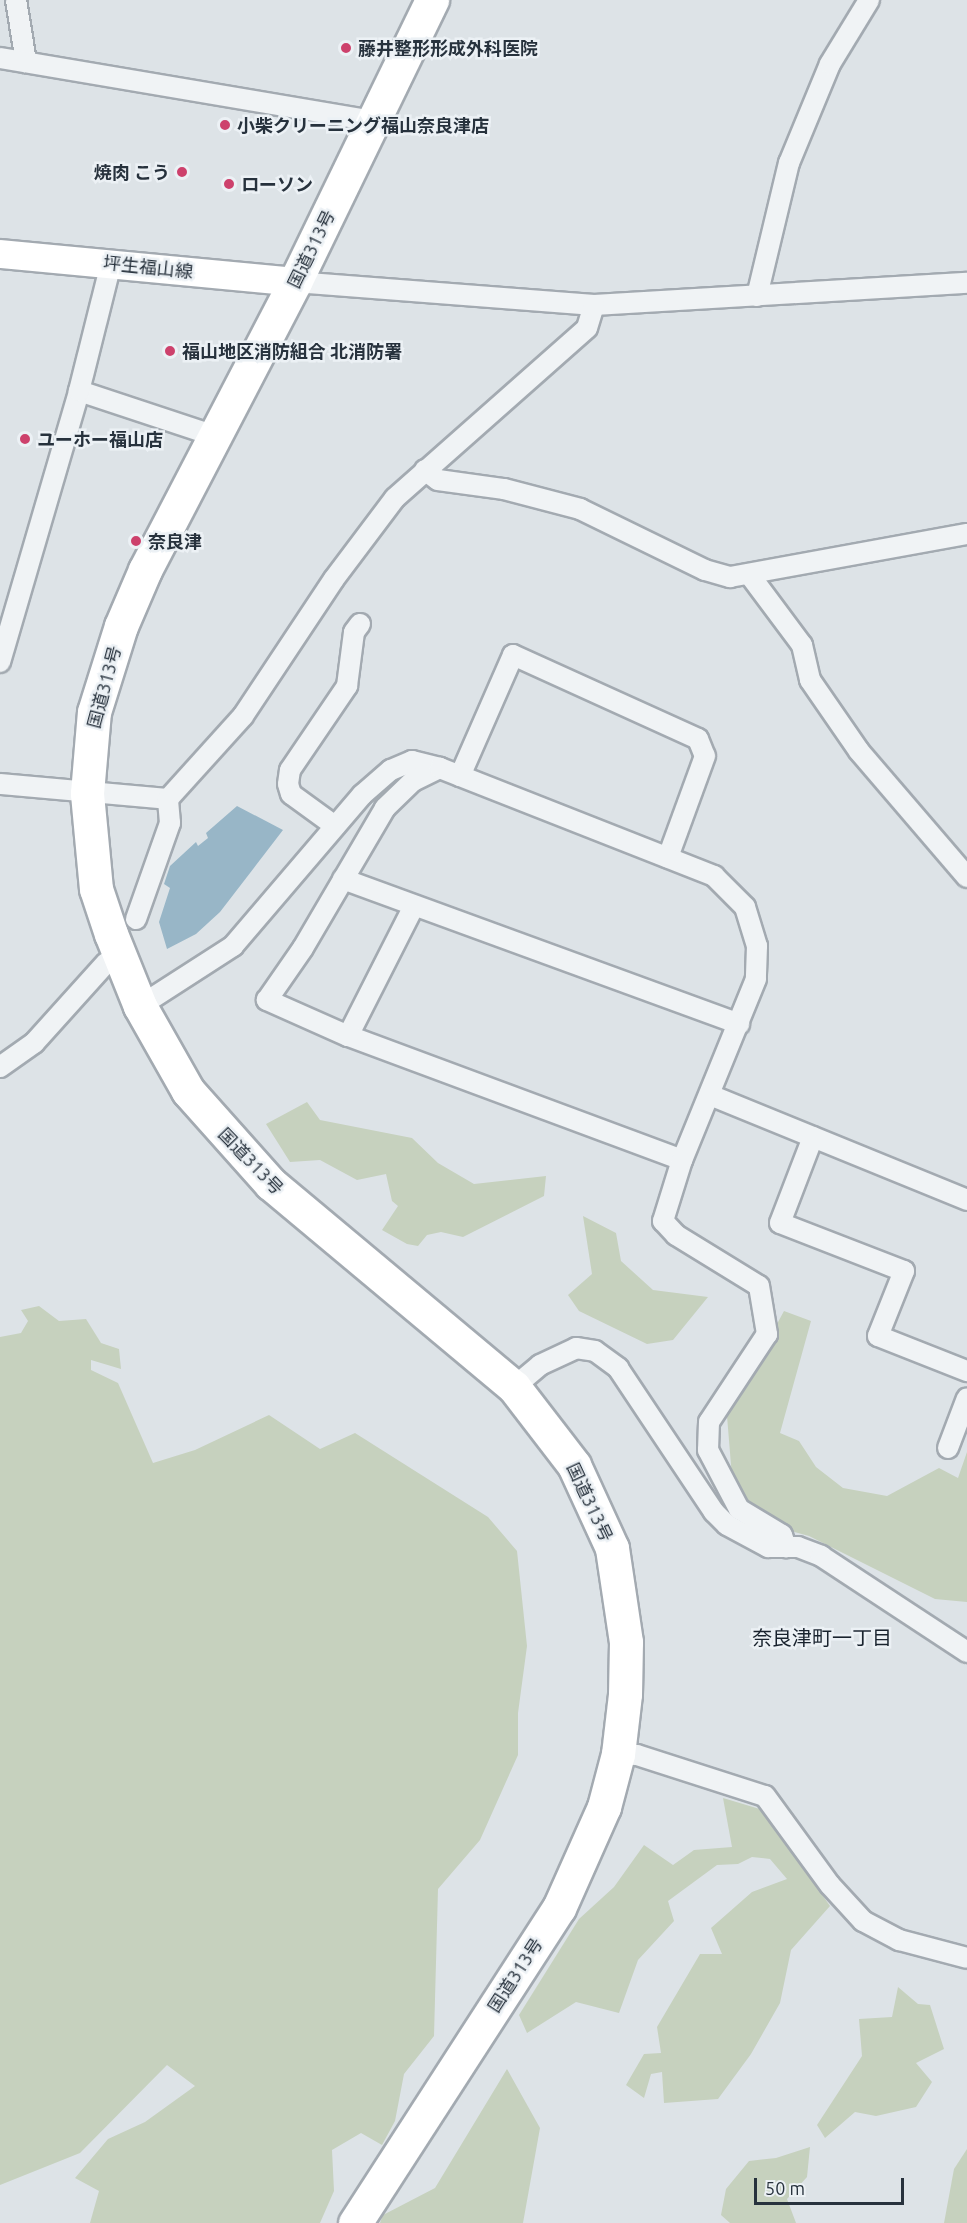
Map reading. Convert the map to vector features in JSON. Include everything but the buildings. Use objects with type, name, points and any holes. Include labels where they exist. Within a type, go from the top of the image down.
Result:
[{"type":"highway","name":"国道313号","points":[[355,2223],[559,1908],[604,1807],[618,1754],[626,1642],[612,1548],[574,1465],[514,1387],[271,1184],[188,1091],[140,1006],[96,889],[87,793],[94,712],[121,626],[163,528],[215,436],[295,282],[432,0]]},
{"type":"main road","name":"坪生福山線","points":[[0,254],[295,282]]},
{"type":"street","points":[[16,0],[26,62]]},
{"type":"street","points":[[757,296],[789,163],[830,64],[869,0]]},
{"type":"street","points":[[0,58],[373,121]]},
{"type":"street","points":[[0,662],[79,391],[111,264]]},
{"type":"street","points":[[295,282],[594,305],[967,283]]},
{"type":"street","points":[[136,920],[170,823],[168,799],[243,716],[334,579],[395,498],[587,328],[594,305]]},
{"type":"street","points":[[79,391],[215,436]]},
{"type":"street","points":[[425,470],[438,480],[504,489],[580,509],[705,570],[730,577],[967,534]]},
{"type":"street","points":[[749,574],[802,645],[810,680],[859,751],[967,877]]},
{"type":"street","points":[[335,826],[291,794],[288,784],[290,770],[347,686],[354,632],[360,624]]},
{"type":"street","points":[[460,776],[513,655],[698,739],[705,756],[668,857]]},
{"type":"street","points":[[140,1006],[233,946],[362,795],[391,770],[412,761],[440,768],[714,876],[745,907],[757,945],[756,979],[682,1160],[663,1221],[676,1235],[759,1286],[767,1334],[709,1422],[708,1449],[739,1509],[782,1535],[786,1547]]},
{"type":"street","points":[[440,768],[413,781],[385,808],[267,1000],[348,1036],[682,1160]]},
{"type":"street","points":[[0,784],[168,799]]},
{"type":"street","points":[[343,879],[739,1024]]},
{"type":"street","points":[[348,1036],[414,906]]},
{"type":"street","points":[[0,1067],[34,1043],[106,963]]},
{"type":"street","points":[[710,1095],[967,1200]]},
{"type":"street","points":[[813,1137],[780,1223],[904,1271],[878,1336],[967,1371]]},
{"type":"street","points":[[514,1387],[540,1365],[576,1348],[595,1351],[618,1368],[714,1512],[743,1536],[768,1547],[798,1547],[821,1556],[967,1652]]},
{"type":"street","points":[[948,1448],[967,1398]]},
{"type":"street","points":[[618,1754],[637,1755],[765,1796],[830,1885],[863,1921],[899,1940],[967,1958]]},
{"type":"green space","points":[[307,1102],[320,1120],[412,1138],[438,1163],[474,1184],[546,1176],[544,1196],[463,1237],[441,1232],[427,1235],[418,1246],[407,1244],[382,1230],[398,1206],[392,1201],[386,1174],[357,1180],[320,1160],[290,1162],[266,1124]]},
{"type":"green space","points":[[583,1216],[616,1233],[621,1261],[653,1290],[708,1297],[673,1340],[647,1344],[579,1311],[568,1295],[592,1274]]},
{"type":"green space","points":[[39,1306],[59,1321],[86,1319],[101,1343],[119,1349],[121,1369],[91,1360],[91,1370],[118,1383],[153,1463],[195,1450],[269,1415],[320,1449],[355,1433],[488,1517],[517,1551],[527,1646],[518,1713],[518,1755],[480,1840],[438,1889],[434,2036],[404,2074],[395,2121],[382,2145],[361,2133],[332,2150],[334,2191],[320,2223],[90,2223],[99,2191],[75,2178],[108,2139],[145,2122],[195,2086],[167,2065],[80,2153],[0,2185],[0,1337],[21,1333],[28,1321],[21,1310]]},
{"type":"green space","points":[[784,1311],[811,1321],[780,1433],[799,1441],[816,1467],[843,1488],[887,1496],[939,1468],[958,1478],[967,1452],[967,1602],[935,1599],[809,1536],[780,1528],[744,1500],[732,1477],[727,1416]]},
{"type":"green space","points":[[723,1798],[763,1810],[830,1906],[791,1950],[780,2003],[751,2054],[718,2099],[664,2103],[662,2072],[651,2074],[644,2098],[626,2085],[644,2054],[661,2053],[657,2027],[700,1954],[722,1954],[711,1928],[752,1892],[787,1879],[770,1859],[752,1857],[738,1864],[717,1865],[668,1901],[674,1921],[638,1960],[619,2013],[576,2002],[527,2033],[519,2015],[579,1919],[614,1887],[644,1845],[673,1865],[694,1850],[732,1847]]},
{"type":"green space","points":[[898,1987],[918,2004],[930,2005],[944,2049],[916,2063],[932,2082],[916,2107],[876,2116],[855,2112],[825,2138],[817,2125],[862,2056],[859,2019],[892,2017]]},
{"type":"green space","points":[[507,2069],[540,2128],[523,2223],[380,2223],[383,2215],[435,2188]]},
{"type":"green space","points":[[810,2147],[807,2177],[787,2199],[796,2223],[730,2223],[721,2215],[726,2189],[749,2161],[776,2158]]},
{"type":"green space","points":[[967,2149],[967,2223],[944,2223],[954,2169]]},
{"type":"water","points":[[237,806],[283,830],[220,912],[196,934],[167,949],[159,922],[170,888],[164,884],[170,866],[196,842],[198,846],[208,838],[206,833]]},
{"type":"place","name":"藤井整形形成外科医院","points":[[346,48]]},
{"type":"place","name":"小柴クリーニング福山奈良津店","points":[[225,125]]},
{"type":"place","name":"焼肉 こう","points":[[182,172]]},
{"type":"place","name":"ローソン","points":[[229,184]]},
{"type":"place","name":"福山地区消防組合 北消防署","points":[[170,351]]},
{"type":"place","name":"ユーホー福山店","points":[[25,439]]},
{"type":"place","name":"奈良津","points":[[136,541]]},
{"type":"district","name":"奈良津町一丁目","points":[[822,1637]]}]
